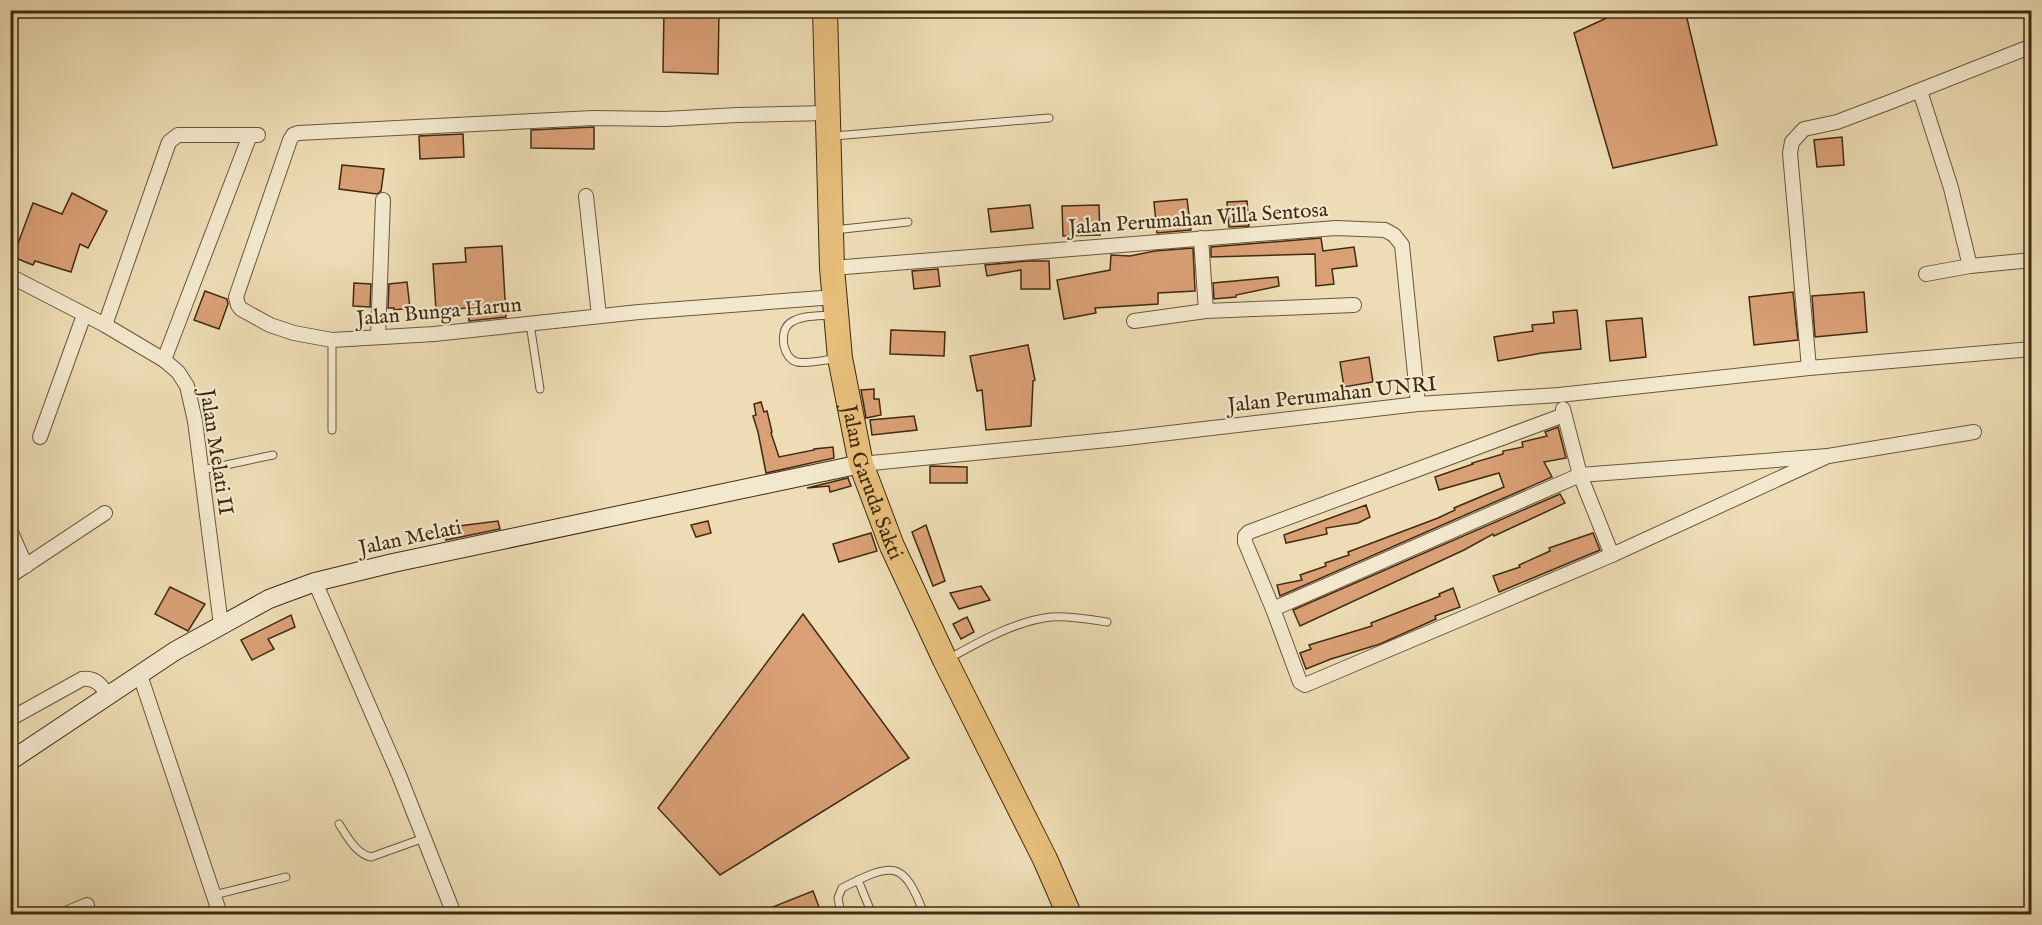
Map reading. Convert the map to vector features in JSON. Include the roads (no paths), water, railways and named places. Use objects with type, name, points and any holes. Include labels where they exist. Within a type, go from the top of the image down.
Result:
[{"type":"highway","name":"Jalan Garuda Sakti","points":[[825,10],[832,268],[840,358],[861,464],[892,546],[945,660],[1004,774],[1069,915]]},
{"type":"main road","name":"Jalan Melati","points":[[10,761],[175,651],[221,624],[269,599],[315,582],[393,563],[861,464]]},
{"type":"street","points":[[1809,368],[1790,153],[1792,142],[1803,129],[1837,122],[2031,46]]},
{"type":"street","points":[[1920,91],[1951,188],[1970,266]]},
{"type":"street","name":"Jalan Bunga Harun","points":[[827,125],[737,115],[665,119],[593,118],[298,133],[290,140],[238,290],[237,301],[241,309],[270,325],[294,333],[332,340],[378,338],[599,316],[836,306]]},
{"type":"street","points":[[105,325],[169,142],[178,135],[254,135],[164,360]]},
{"type":"street","points":[[586,196],[599,316]]},
{"type":"street","points":[[378,338],[383,200]]},
{"type":"street","name":"Jalan Perumahan Villa Sentosa","points":[[832,268],[1336,228],[1384,230],[1394,235],[1402,246],[1418,404]]},
{"type":"street","points":[[1201,238],[1206,311]]},
{"type":"street","points":[[1926,274],[1970,266],[2031,260]]},
{"type":"street","name":"Jalan Melati II","points":[[10,276],[105,325],[164,360],[178,372],[187,386],[195,421],[221,624]]},
{"type":"street","points":[[1134,321],[1206,311],[1354,305]]},
{"type":"street","points":[[40,437],[84,315]]},
{"type":"street","name":"Jalan Perumahan UNRI","points":[[861,464],[1118,439],[1418,404],[1559,395],[1809,368],[2031,349]]},
{"type":"street","points":[[1559,395],[1580,476],[1611,555]]},
{"type":"street","points":[[1564,415],[1249,532],[1245,536],[1245,542],[1300,682],[1305,686],[1611,555],[1828,456]]},
{"type":"street","points":[[1273,609],[1580,476],[1828,456],[1974,432]]},
{"type":"street","points":[[10,576],[105,513]]},
{"type":"street","points":[[10,530],[26,566]]},
{"type":"street","points":[[315,582],[399,775],[454,915]]},
{"type":"street","points":[[140,675],[220,915]]},
{"type":"street","points":[[10,719],[82,679],[94,680],[109,696]]},
{"type":"street","points":[[66,915],[87,905]]},
{"type":"lane","points":[[827,125],[1049,118]]},
{"type":"lane","points":[[831,230],[908,222]]},
{"type":"lane","points":[[836,306],[795,320],[786,328],[784,344],[788,357],[794,361],[840,358]]},
{"type":"lane","points":[[530,324],[540,389]]},
{"type":"lane","points":[[332,340],[332,430]]},
{"type":"lane","points":[[202,470],[273,454]]},
{"type":"lane","points":[[945,660],[1020,624],[1035,620],[1074,617],[1107,622]]},
{"type":"lane","points":[[339,824],[364,856],[371,857],[424,838]]},
{"type":"lane","points":[[841,915],[838,898],[842,888],[884,870],[898,871],[908,879],[924,915]]},
{"type":"lane","points":[[214,895],[286,877]]},
{"type":"lane","points":[[858,880],[872,915]]},
{"type":"lane","points":[[11,908],[14,915]]}]
